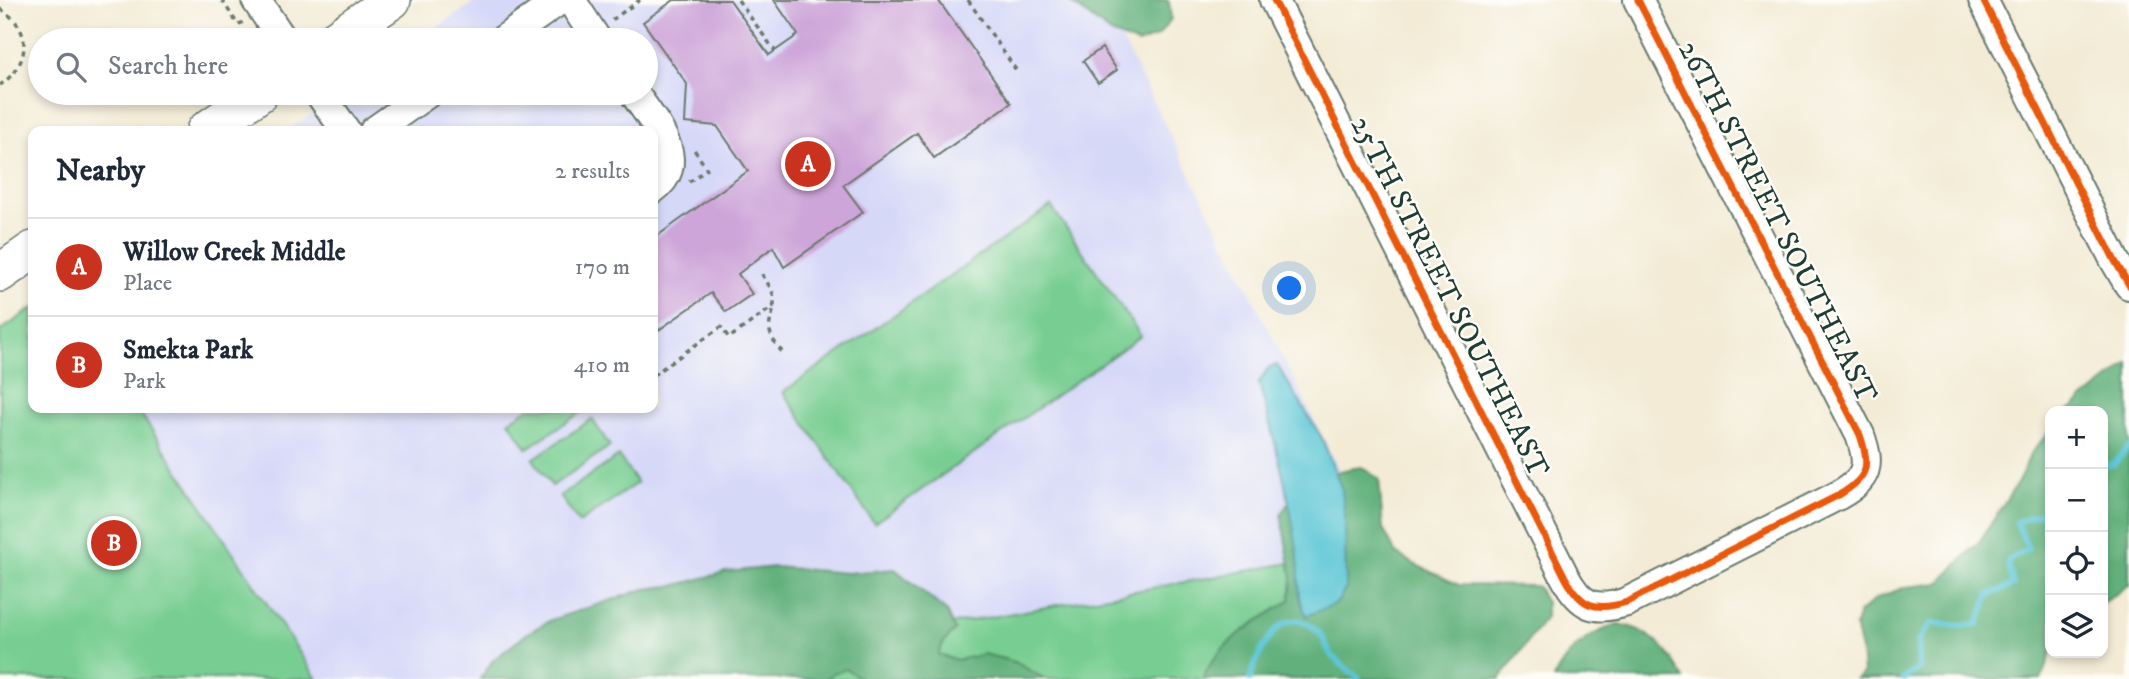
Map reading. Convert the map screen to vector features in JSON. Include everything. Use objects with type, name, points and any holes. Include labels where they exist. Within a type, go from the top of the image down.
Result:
[{"type":"main road","points":[[351,28],[392,0]]},
{"type":"main road","points":[[212,126],[243,105]]},
{"type":"main road","points":[[0,273],[28,253]]},
{"type":"street","points":[[256,0],[275,28]]},
{"type":"street","points":[[520,28],[560,0]]},
{"type":"street","points":[[571,0],[598,28]]},
{"type":"street","name":"25TH STREET SOUTHEAST","points":[[1274,0],[1565,577],[1582,601],[1592,606],[1615,606],[1652,589],[1839,495],[1859,481],[1867,468]]},
{"type":"street","name":"26TH STREET SOUTHEAST","points":[[1638,0],[1860,435],[1866,451],[1867,468]]},
{"type":"street","points":[[1983,0],[2129,285]]},
{"type":"street","points":[[328,105],[342,126]]},
{"type":"street","points":[[381,126],[411,105]]},
{"type":"street","points":[[642,105],[657,126]]},
{"type":"street","points":[[658,128],[667,143],[671,159],[667,172],[658,184]]},
{"type":"path","points":[[607,28],[640,0]]},
{"type":"path","points":[[738,0],[775,51]]},
{"type":"path","points":[[968,0],[1016,70]]},
{"type":"path","points":[[0,9],[9,14],[18,25],[25,51],[12,77],[0,85]]},
{"type":"path","points":[[762,274],[773,292],[770,333],[783,353]]},
{"type":"path","points":[[658,372],[722,327],[729,338],[774,306]]},
{"type":"shaded area","points":[[477,0],[1102,0],[1379,548],[645,679],[318,679],[140,413],[658,413],[658,126],[294,126],[325,105],[658,105],[658,28],[436,28]]},
{"type":"green space","points":[[1067,0],[1167,0],[1171,19],[1158,36],[1138,44],[1111,33]]},
{"type":"green space","points":[[1051,206],[1141,336],[874,523],[783,392]]},
{"type":"green space","points":[[28,311],[28,413],[140,413],[317,679],[0,679],[0,331]]},
{"type":"green space","points":[[2129,363],[2129,585],[2108,600],[2108,406],[2074,406]]},
{"type":"green space","points":[[521,413],[580,413],[527,448],[509,421]]},
{"type":"green space","points":[[592,419],[610,446],[552,486],[533,459]]},
{"type":"green space","points":[[2045,437],[2045,658],[2049,658],[2041,679],[1856,679],[1863,673],[1855,626],[1859,613],[1877,598],[1906,587],[1939,583],[1979,542],[2018,482],[2031,453]]},
{"type":"green space","points":[[619,456],[637,483],[579,523],[560,496]]},
{"type":"green space","points":[[1362,467],[1379,479],[1383,529],[1396,553],[1459,585],[1537,586],[1546,602],[1546,617],[1500,679],[1203,679],[1209,666],[1228,643],[1290,600],[1292,578],[1281,514],[1289,503],[1306,486],[1325,475]]},
{"type":"green space","points":[[1378,547],[1446,679],[649,679]]},
{"type":"green space","points":[[775,567],[847,573],[895,569],[946,611],[955,630],[944,642],[938,655],[958,660],[984,654],[1015,662],[1045,679],[862,679],[846,669],[833,673],[826,679],[480,679],[493,660],[529,632],[551,620],[645,589],[677,585],[726,572]]},
{"type":"green space","points":[[1619,624],[1650,636],[1665,650],[1684,679],[1553,679],[1565,659],[1580,644]]},
{"type":"water","points":[[1277,365],[1322,438],[1342,490],[1346,588],[1337,603],[1307,616],[1300,595],[1298,558],[1287,492],[1259,383],[1268,368]]},
{"type":"building","points":[[674,0],[730,0],[769,55],[798,35],[774,0],[938,0],[1011,103],[934,158],[917,133],[843,185],[863,212],[784,267],[773,247],[738,274],[752,294],[726,312],[711,293],[658,330],[658,235],[748,171],[717,126],[685,123],[687,84],[658,43],[658,28],[647,28],[643,22]]},
{"type":"building","points":[[1102,48],[1117,70],[1098,83],[1083,61]]},
{"type":"waterway","points":[[2108,465],[2114,464],[2129,447]]},
{"type":"waterway","points":[[1903,679],[1919,668],[1918,641],[1932,623],[1959,626],[1978,624],[1989,595],[2013,585],[2008,561],[2028,549],[2017,522],[2045,512]]},
{"type":"waterway","points":[[1250,679],[1260,654],[1275,631],[1285,623],[1296,620],[1308,624],[1321,635],[1329,652],[1359,679]]},
{"type":"cycle path","points":[[1274,0],[1565,577],[1583,601],[1606,607],[1627,602],[1839,495],[1856,483],[1866,463],[1860,435],[1638,0]]},
{"type":"cycle path","points":[[1983,0],[2129,285]]},
{"type":"place","name":"Willow Creek Middle","points":[[808,164]]},
{"type":"place","name":"Smekta Park","points":[[114,543]]}]
